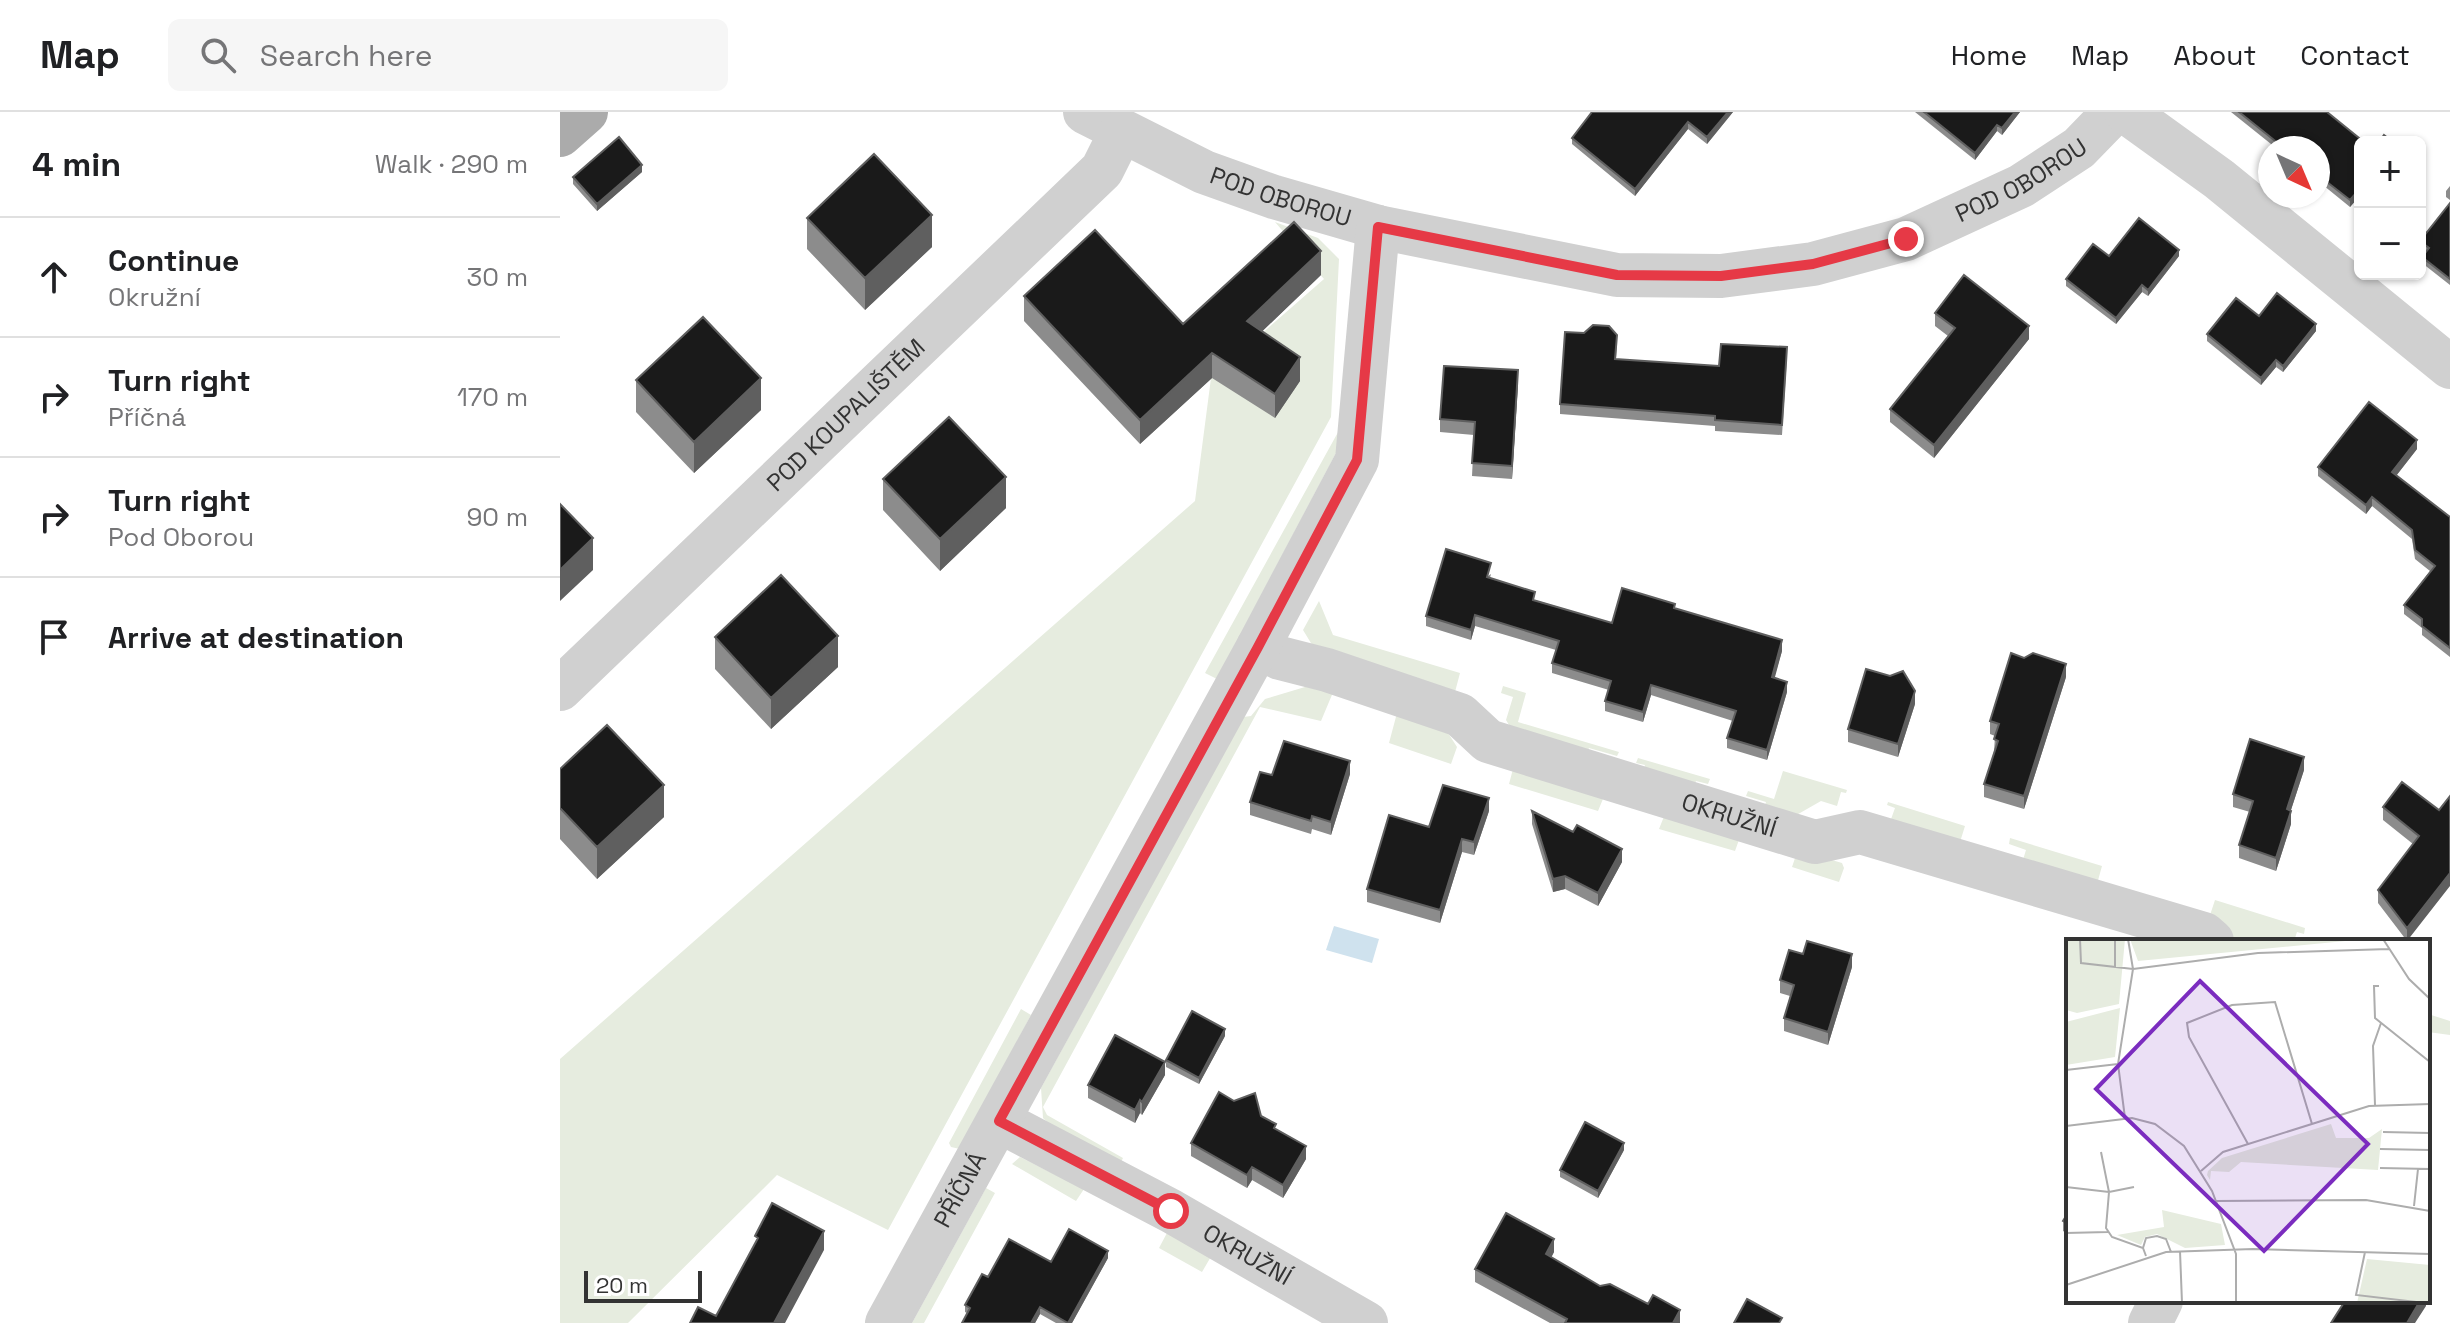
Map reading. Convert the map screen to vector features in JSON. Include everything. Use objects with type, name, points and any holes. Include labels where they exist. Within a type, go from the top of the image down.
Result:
[{"type":"main road","points":[[560,135],[586,112]]},
{"type":"street","name":"POD OBOROU","points":[[1103,122],[1218,177],[1378,227],[1617,275],[1721,276],[1813,264],[1906,239],[2021,186],[2079,148],[2114,112]]},
{"type":"street","points":[[2126,112],[2219,179],[2450,367]]},
{"type":"street","name":"POD KOUPALIŠTĚM","points":[[560,689],[1102,170],[1103,122]]},
{"type":"street","name":"PŘÍČNÁ","points":[[887,1323],[1258,647],[1357,460],[1378,227]]},
{"type":"street","name":"OKRUŽNÍ","points":[[1258,647],[1280,658],[1327,670],[1460,715],[1488,741],[1815,842],[1860,832],[2204,934],[2210,939]]},
{"type":"street","name":"OKRUŽNÍ","points":[[999,1121],[1171,1211],[1366,1323]]},
{"type":"street","points":[[2150,1323],[2160,1303]]},
{"type":"shaded area","points":[[1275,222],[1318,238],[1339,259],[1331,417],[888,1230],[777,1175],[628,1323],[560,1323],[560,1059],[1195,501],[1211,378],[1324,279]]},
{"type":"shaded area","points":[[1342,425],[1336,453],[1217,679],[1205,673]]},
{"type":"shaded area","points":[[1319,601],[1333,635],[1460,673],[1455,692],[1314,648],[1303,630]]},
{"type":"shaded area","points":[[1315,684],[1334,690],[1321,721],[1260,707],[1043,1107],[1047,1115],[1123,1158],[1119,1166],[1059,1134],[1043,1118],[1041,1088],[1243,717],[1251,716],[1265,699]]},
{"type":"shaded area","points":[[1503,686],[1526,693],[1518,722],[1619,752],[1617,756],[1589,748],[1584,761],[1515,735],[1506,720],[1513,697],[1501,693]]},
{"type":"shaded area","points":[[1397,713],[1441,722],[1457,747],[1451,764],[1389,743]]},
{"type":"shaded area","points":[[1638,758],[1710,779],[1708,784],[1696,781],[1692,793],[1641,778],[1645,765],[1636,763]]},
{"type":"shaded area","points":[[1513,769],[1605,794],[1598,811],[1509,784]]},
{"type":"shaded area","points":[[1783,771],[1847,790],[1846,793],[1841,792],[1837,806],[1821,801],[1786,821],[1762,815],[1766,802],[1746,796],[1748,791],[1774,799]]},
{"type":"shaded area","points":[[1888,802],[1965,826],[1960,842],[1890,822],[1895,808],[1887,805]]},
{"type":"shaded area","points":[[1665,814],[1740,837],[1735,851],[1659,829]]},
{"type":"shaded area","points":[[2010,838],[2102,866],[2097,884],[2022,863],[2026,850],[2009,844]]},
{"type":"shaded area","points":[[1801,851],[1842,863],[1844,868],[1839,882],[1792,867]]},
{"type":"shaded area","points":[[2215,900],[2305,928],[2304,934],[2297,932],[2295,939],[2235,939],[2209,918]]},
{"type":"shaded area","points":[[1021,1009],[1031,1015],[960,1149],[951,1147],[949,1143]]},
{"type":"shaded area","points":[[2430,1015],[2450,1021],[2450,1035],[2430,1032]]},
{"type":"shaded area","points":[[1020,1157],[1084,1189],[1076,1201],[1012,1164]]},
{"type":"shaded area","points":[[986,1188],[995,1193],[924,1323],[912,1323]]},
{"type":"shaded area","points":[[1168,1231],[1216,1248],[1202,1272],[1159,1248]]},
{"type":"water","points":[[1334,926],[1379,939],[1372,963],[1326,950]]},
{"type":"building","points":[[1592,112],[1728,112],[1707,137],[1688,122],[1635,189],[1572,138]]},
{"type":"building","points":[[1924,112],[2015,112],[2002,128],[1997,125],[1975,153]]},
{"type":"building","points":[[2239,112],[2327,112],[2357,136],[2354,136],[2354,195],[2350,200],[2330,184],[2330,136],[2269,136]]},
{"type":"building","points":[[619,137],[642,165],[597,204],[573,177]]},
{"type":"building","points":[[874,154],[932,215],[865,278],[807,218]]},
{"type":"building","points":[[2450,203],[2450,279],[2426,260],[2429,248],[2426,246],[2426,233]]},
{"type":"building","points":[[2139,218],[2179,250],[2148,290],[2142,285],[2116,318],[2066,279],[2093,244],[2109,256]]},
{"type":"building","points":[[1294,222],[1321,251],[1247,321],[1300,357],[1275,394],[1212,353],[1140,420],[1024,296],[1095,230],[1183,324]]},
{"type":"building","points":[[1964,275],[2029,326],[1934,445],[1890,409],[1955,328],[1935,313]]},
{"type":"building","points":[[2277,293],[2316,324],[2283,366],[2276,360],[2261,378],[2207,334],[2236,298],[2259,316]]},
{"type":"building","points":[[703,317],[761,378],[694,442],[636,380]]},
{"type":"building","points":[[1593,325],[1609,326],[1617,335],[1615,359],[1719,366],[1721,344],[1787,347],[1782,425],[1715,420],[1715,416],[1560,404],[1565,332],[1584,333]]},
{"type":"building","points":[[1444,366],[1518,370],[1512,466],[1472,463],[1475,422],[1440,419]]},
{"type":"building","points":[[2369,402],[2417,440],[2392,472],[2450,517],[2450,648],[2422,626],[2422,619],[2404,605],[2435,566],[2415,550],[2412,530],[2372,497],[2366,505],[2318,467]]},
{"type":"building","points":[[949,417],[1006,477],[940,539],[883,479]]},
{"type":"building","points":[[560,504],[593,538],[560,570]]},
{"type":"building","points":[[1446,549],[1491,563],[1487,577],[1535,592],[1533,600],[1612,623],[1622,588],[1675,604],[1674,608],[1782,640],[1772,677],[1787,682],[1767,750],[1727,738],[1736,711],[1651,685],[1643,712],[1605,701],[1611,681],[1552,663],[1559,641],[1475,615],[1471,630],[1426,616]]},
{"type":"building","points":[[781,575],[838,636],[771,698],[715,637]]},
{"type":"building","points":[[2011,653],[2024,658],[2033,653],[2066,664],[2024,796],[1984,784],[1998,741],[1994,739],[1999,724],[1990,721]]},
{"type":"building","points":[[1866,669],[1890,676],[1903,671],[1915,691],[1898,744],[1848,729]]},
{"type":"building","points":[[607,725],[664,785],[597,847],[560,808],[560,769]]},
{"type":"building","points":[[2250,739],[2304,757],[2287,809],[2291,811],[2276,858],[2239,845],[2253,801],[2233,794]]},
{"type":"building","points":[[1284,741],[1350,761],[1331,822],[1312,816],[1311,821],[1250,802],[1260,772],[1272,775]]},
{"type":"building","points":[[2402,782],[2439,810],[2450,796],[2450,873],[2407,928],[2378,890],[2419,836],[2383,807]]},
{"type":"building","points":[[1443,785],[1489,798],[1474,842],[1462,839],[1440,910],[1367,889],[1389,815],[1429,827]]},
{"type":"building","points":[[1532,811],[1573,832],[1577,825],[1622,849],[1598,893],[1565,876],[1553,879]]},
{"type":"building","points":[[1807,941],[1852,954],[1828,1032],[1784,1018],[1794,985],[1780,980],[1789,950],[1803,954]]},
{"type":"building","points":[[1192,1011],[1225,1029],[1199,1078],[1166,1060]]},
{"type":"building","points":[[1115,1035],[1165,1062],[1135,1110],[1088,1085]]},
{"type":"building","points":[[1219,1092],[1234,1101],[1255,1093],[1261,1116],[1276,1124],[1274,1128],[1306,1146],[1283,1185],[1252,1167],[1247,1175],[1191,1143]]},
{"type":"building","points":[[1585,1122],[1624,1143],[1598,1191],[1560,1170]]},
{"type":"building","points":[[772,1203],[824,1231],[774,1323],[690,1323],[698,1307],[716,1316],[758,1238],[755,1236]]},
{"type":"building","points":[[1506,1213],[1554,1239],[1546,1254],[1600,1286],[1610,1284],[1648,1304],[1653,1295],[1680,1310],[1673,1323],[1565,1323],[1567,1319],[1475,1269]]},
{"type":"building","points":[[1069,1229],[1108,1251],[1068,1323],[1040,1307],[1031,1323],[962,1323],[970,1308],[965,1305],[982,1274],[988,1277],[1009,1239],[1051,1262]]},
{"type":"building","points":[[1747,1299],[1782,1318],[1779,1323],[1734,1323]]},
{"type":"building","points":[[2344,1303],[2419,1303],[2407,1323],[2331,1323]]},
{"type":"route","points":[[1171,1211],[999,1121],[1357,460],[1378,227],[1617,275],[1721,276],[1813,264],[1906,239]]}]
